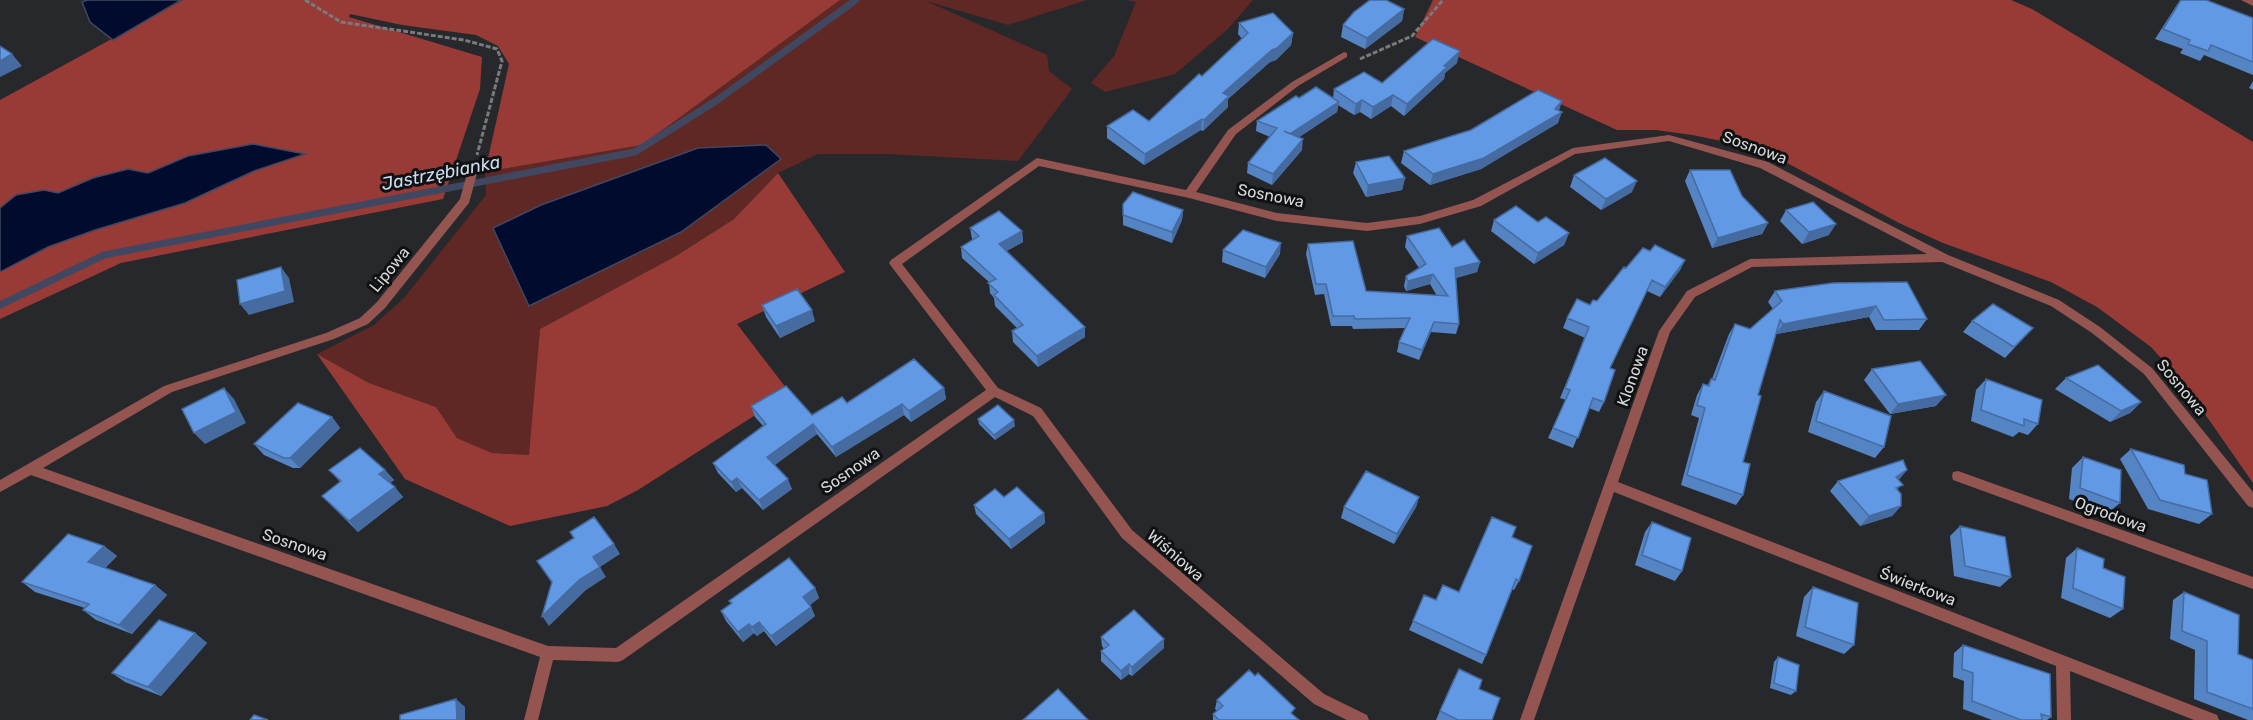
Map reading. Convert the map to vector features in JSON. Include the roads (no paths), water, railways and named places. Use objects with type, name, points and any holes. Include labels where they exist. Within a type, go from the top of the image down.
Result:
[{"type":"street","points":[[2246,0],[2253,3]]},
{"type":"street","points":[[1189,194],[1232,132],[1295,84],[1344,56]]},
{"type":"street","name":"Sosnowa","points":[[29,469],[548,652],[618,655],[994,391],[895,263],[1037,162],[1189,194],[1277,218],[1367,227],[1420,220],[1477,203],[1573,151],[1669,138],[1764,165],[1944,258],[2055,303],[2096,330],[2148,371],[2253,502]]},
{"type":"street","name":"Lipowa","points":[[0,487],[168,389],[330,336],[364,321],[381,305],[465,200],[473,171]]},
{"type":"street","name":"Klonowa","points":[[1527,720],[1665,330],[1691,294],[1750,263],[1944,258]]},
{"type":"street","name":"Wiśniowa","points":[[994,391],[1037,412],[1127,534],[1318,699],[1362,720]]},
{"type":"street","name":"Ogrodowa","points":[[1958,476],[2253,583]]},
{"type":"street","name":"Świerkowa","points":[[1610,485],[2212,720]]},
{"type":"street","points":[[531,720],[548,652]]},
{"type":"street","points":[[2063,662],[2064,720]]},
{"type":"water","points":[[87,0],[181,0],[113,40],[90,22],[82,2]]},
{"type":"water","points":[[253,144],[305,154],[254,171],[185,203],[95,230],[48,247],[0,272],[0,208],[16,195],[44,190],[58,193],[93,178],[128,169],[148,173],[188,156]]},
{"type":"water","points":[[766,145],[781,159],[681,232],[529,306],[493,228],[541,205],[698,148]]},
{"type":"waterway","name":"Jastrzębianka","points":[[0,305],[104,255],[635,152],[716,101],[856,0]]}]
